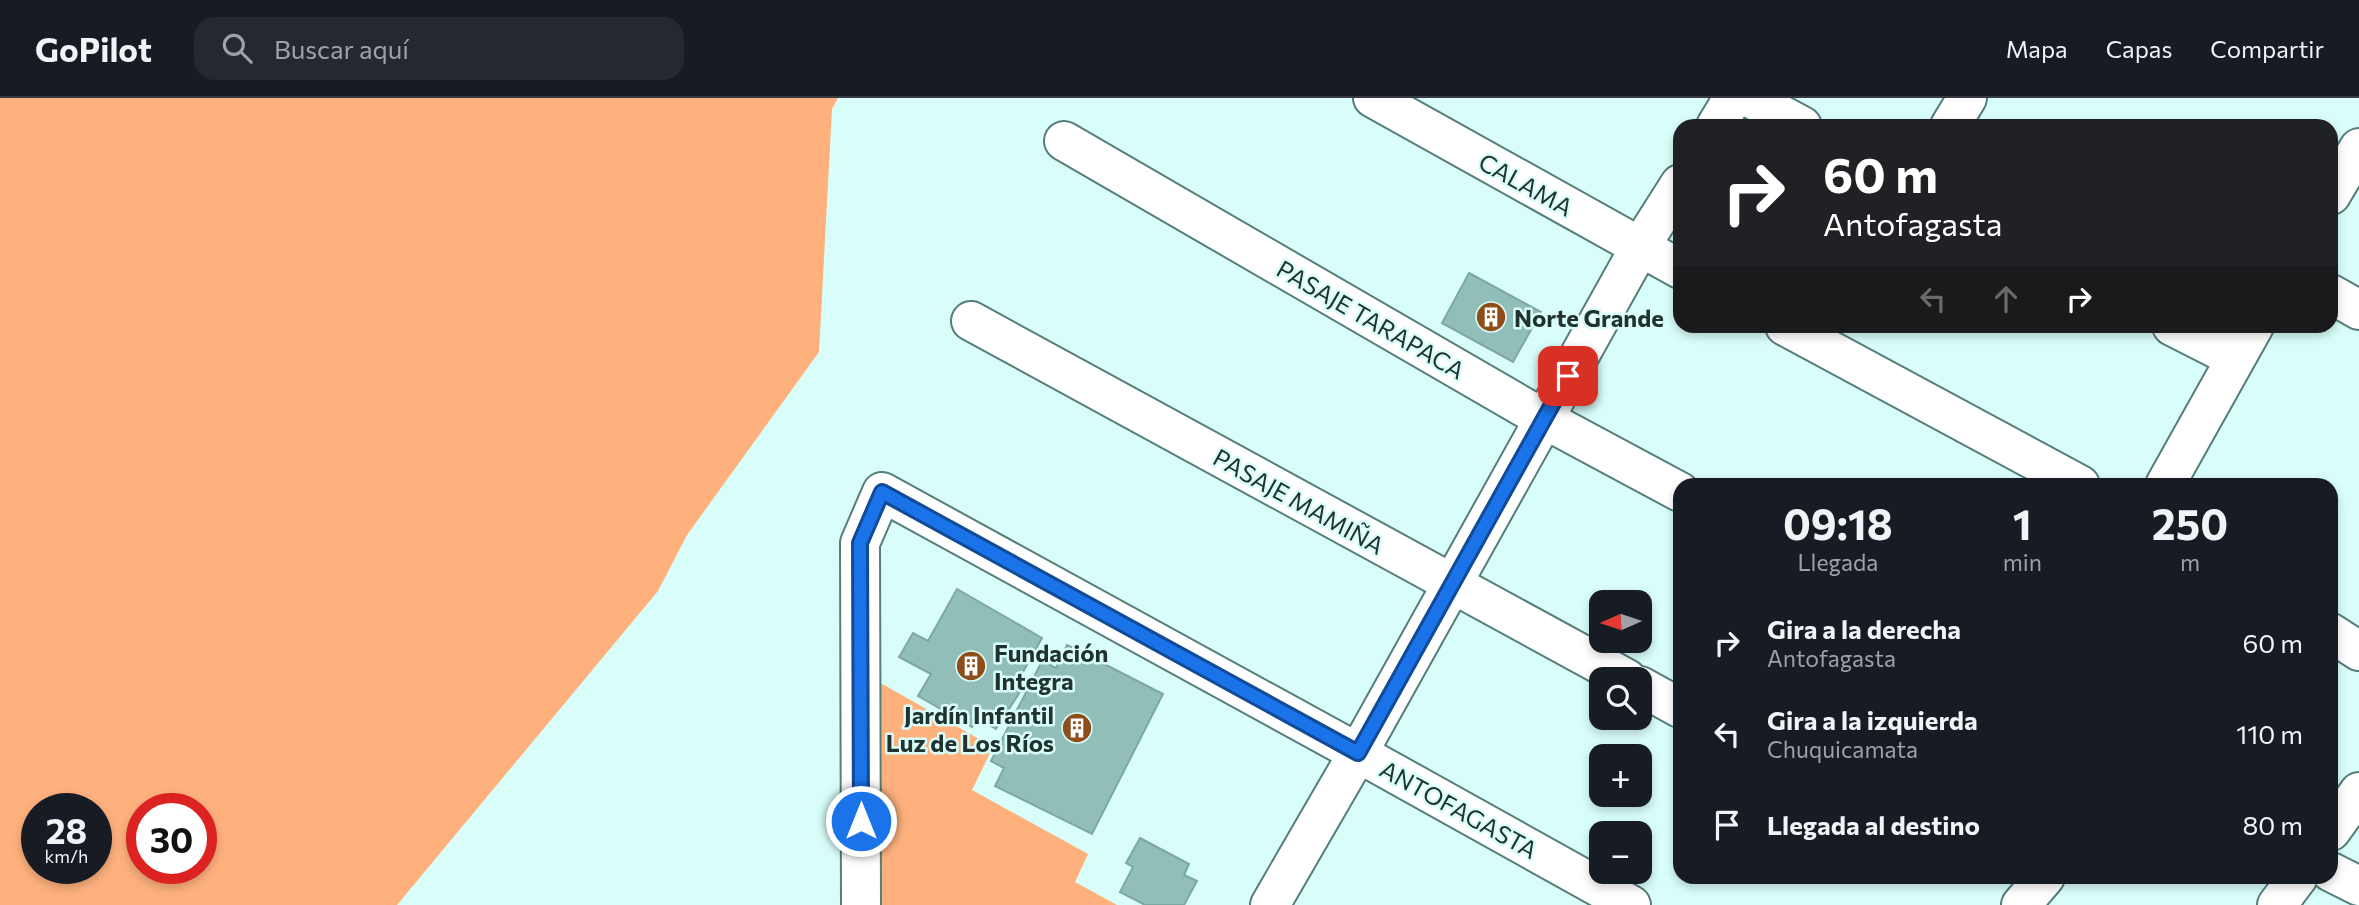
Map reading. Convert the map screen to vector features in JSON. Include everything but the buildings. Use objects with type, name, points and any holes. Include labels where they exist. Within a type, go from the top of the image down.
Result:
[{"type":"street","name":"CALAMA","points":[[1373,98],[1673,265]]},
{"type":"street","points":[[1720,119],[1733,98]]},
{"type":"street","points":[[1750,98],[1789,119]]},
{"type":"street","points":[[1954,119],[1966,98]]},
{"type":"street","name":"PASAJE TARAPACA","points":[[1064,141],[1544,419],[1673,488]]},
{"type":"street","points":[[2338,183],[2359,148]]},
{"type":"street","points":[[1270,905],[1358,753],[1640,247],[1673,195]]},
{"type":"street","points":[[2338,298],[2359,310]]},
{"type":"street","name":"PASAJE MAMIÑA","points":[[971,321],[1605,667]]},
{"type":"street","points":[[1798,333],[2067,478]]},
{"type":"street","points":[[2186,333],[2235,358]]},
{"type":"street","points":[[2169,478],[2250,333]]},
{"type":"street","name":"ANTOFAGASTA","points":[[862,905],[860,543],[882,492],[1632,905]]},
{"type":"street","points":[[2338,638],[2359,651]]},
{"type":"street","points":[[1652,693],[1673,704]]},
{"type":"street","points":[[2338,821],[2359,792]]},
{"type":"street","points":[[2338,876],[2359,886]]},
{"type":"street","points":[[2021,905],[2039,884]]},
{"type":"street","points":[[2277,905],[2293,884]]},
{"type":"shaded area","points":[[0,98],[838,98],[832,109],[819,352],[687,535],[658,591],[397,905],[0,905]]},
{"type":"shaded area","points":[[870,679],[993,747],[972,790],[1088,854],[1075,882],[1117,905],[871,905]]},
{"type":"place","name":"Norte Grande","points":[[1491,317]]},
{"type":"place","name":"Fundación Integra","points":[[971,666]]},
{"type":"place","name":"Jardín Infantil Luz de Los Ríos","points":[[1077,728]]},
{"type":"route","points":[[861,821],[860,543],[882,492],[1358,753],[1568,376]]}]
